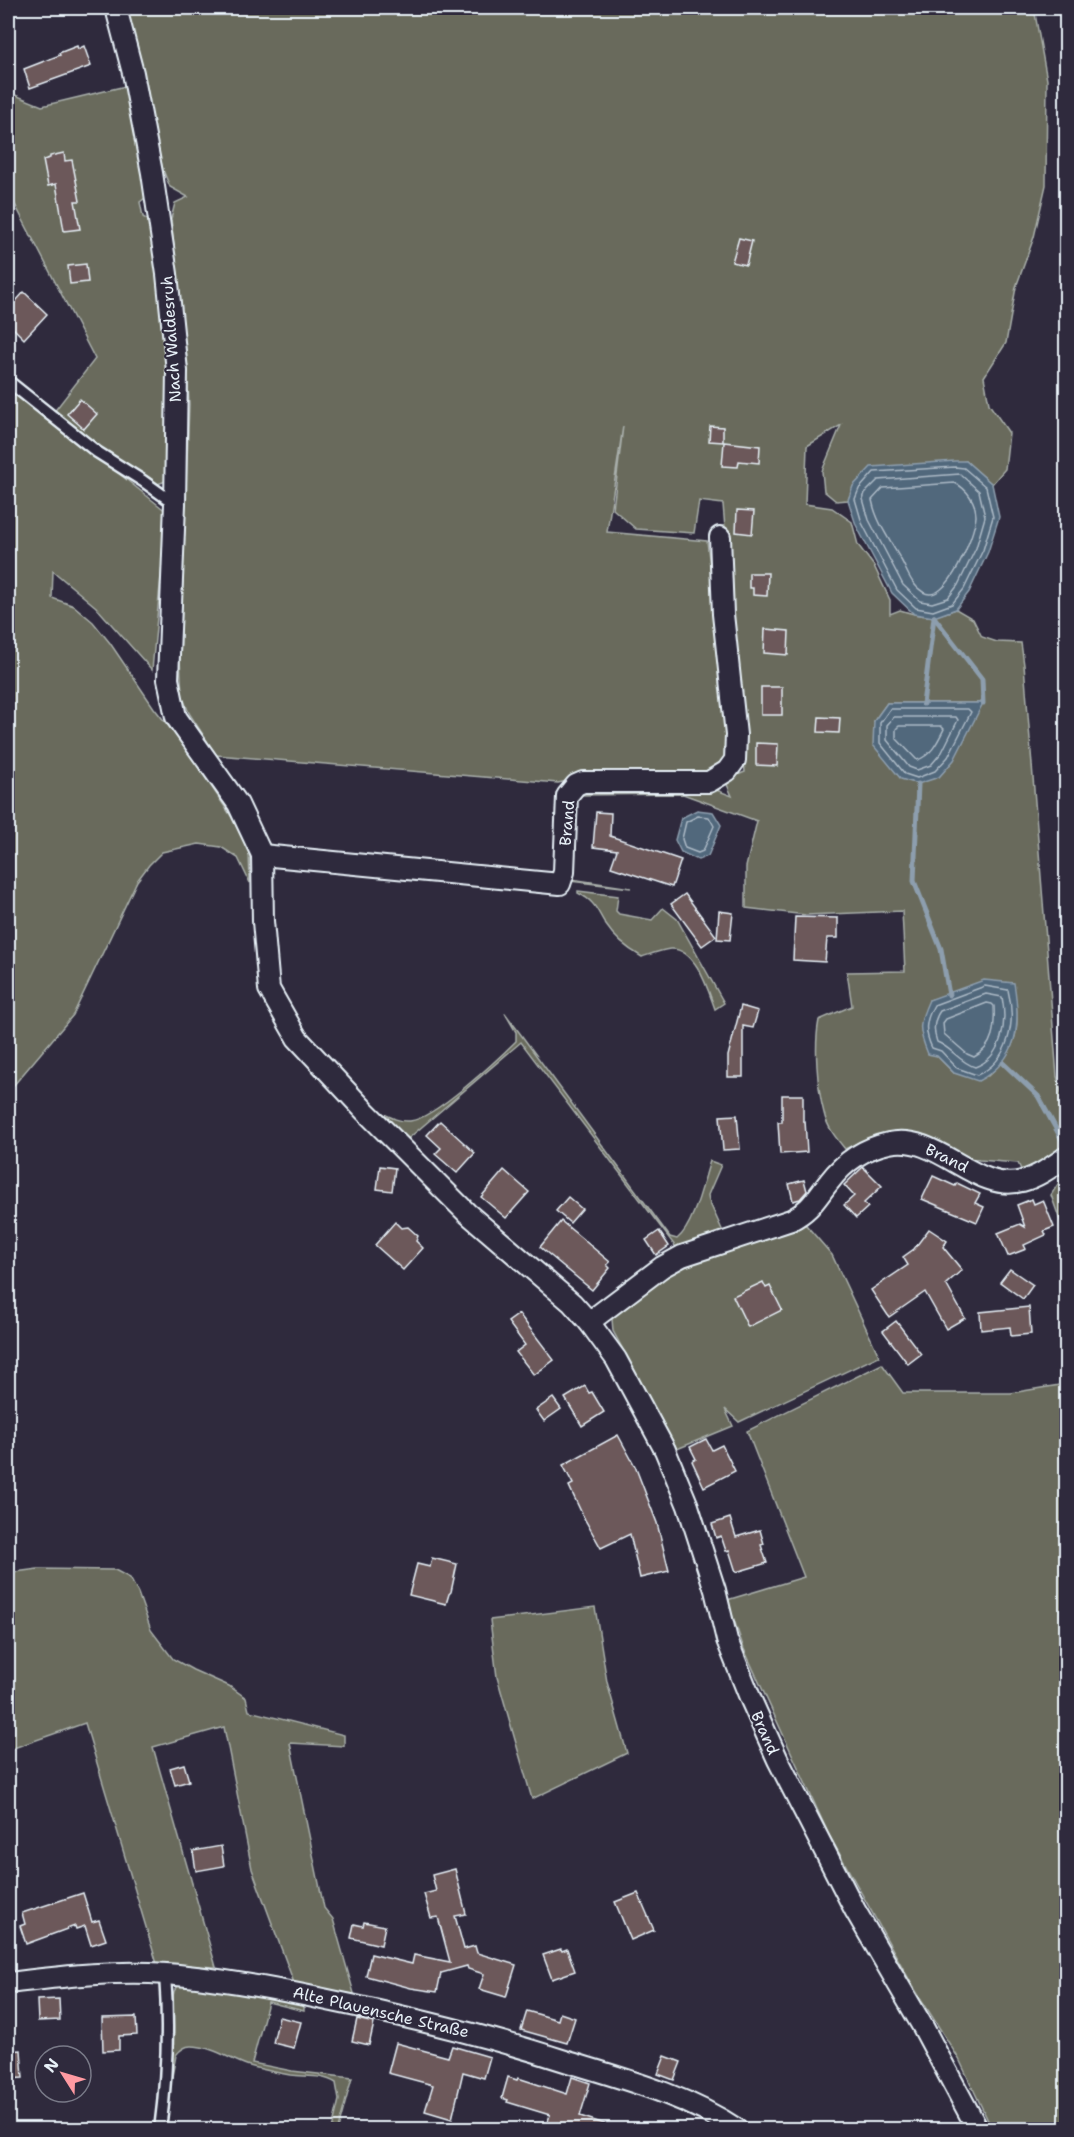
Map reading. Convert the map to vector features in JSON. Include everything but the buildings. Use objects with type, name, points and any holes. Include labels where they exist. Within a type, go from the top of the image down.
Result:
[{"type":"street","name":"Nach Waldesruh","points":[[116,8],[133,73],[152,173],[167,273],[177,371],[175,504],[168,679],[176,717]]},
{"type":"street","name":"Brand","points":[[262,855],[560,884],[564,872],[567,796],[576,785],[583,782],[709,782],[719,777],[735,760],[736,735],[723,614],[720,537]]},
{"type":"street","name":"Brand","points":[[176,717],[238,804],[262,855],[263,921],[269,989],[297,1038],[412,1160],[467,1213],[572,1303],[616,1359],[665,1450],[688,1506],[715,1590],[727,1640],[778,1760],[855,1910],[923,2027],[978,2130]]},
{"type":"street","name":"Brand","points":[[589,1322],[662,1267],[682,1256],[801,1215],[811,1207],[846,1162],[885,1143],[899,1141],[930,1148],[983,1176],[1010,1183],[1031,1178],[1066,1157]]},
{"type":"street","name":"Alte Plauensche Straße","points":[[8,1983],[74,1976],[165,1974],[242,1983],[303,1995],[407,2016],[494,2038],[682,2099],[712,2113],[738,2130]]},
{"type":"lane","points":[[8,381],[97,452],[175,504]]},
{"type":"lane","points":[[160,2130],[167,2080],[165,1974]]},
{"type":"green space","points":[[125,8],[1034,8],[1047,80],[1046,185],[1034,237],[1016,287],[1006,343],[984,377],[989,404],[1009,433],[1005,469],[992,484],[966,461],[854,486],[848,500],[836,501],[824,491],[822,471],[841,425],[807,446],[805,504],[832,508],[852,522],[858,545],[874,566],[890,600],[890,614],[900,610],[928,616],[956,609],[973,619],[982,637],[997,642],[1021,643],[1057,1076],[1066,1110],[1066,1151],[1023,1174],[1018,1163],[979,1160],[954,1154],[860,1142],[845,1149],[825,1118],[818,1079],[817,1030],[819,1020],[852,1006],[847,972],[905,971],[902,911],[806,915],[746,908],[746,867],[757,821],[683,794],[577,795],[571,879],[631,888],[570,881],[572,802],[580,788],[711,788],[732,796],[725,780],[745,772],[723,504],[699,501],[694,533],[636,529],[613,509],[623,426],[607,532],[707,541],[732,757],[718,774],[586,777],[558,783],[216,755],[189,713],[182,695],[180,660],[189,404],[171,219],[175,203],[188,197],[170,187],[163,170]],"holes":[[[887,703],[982,703],[874,721]],[[1013,983],[1017,1023],[1016,1034],[1007,1055],[988,1076],[954,1073],[937,1056],[929,1000]]]},
{"type":"green space","points":[[130,85],[145,198],[140,202],[143,217],[151,222],[168,355],[166,481],[152,486],[53,413],[95,359],[8,191],[8,92],[42,106]]},
{"type":"green space","points":[[8,385],[167,512],[152,670],[96,607],[53,571],[52,598],[74,606],[93,622],[154,708],[185,747],[231,816],[249,852],[250,883],[238,858],[221,847],[199,844],[162,852],[137,881],[73,1015],[8,1092]]},
{"type":"green space","points":[[578,891],[618,896],[616,911],[619,914],[652,920],[663,908],[677,919],[724,1003],[715,1009],[700,971],[687,955],[679,950],[670,949],[642,957],[618,939],[592,903]]},
{"type":"green space","points":[[505,1013],[670,1237],[677,1239],[688,1224],[710,1161],[721,1165],[708,1195],[724,1234],[679,1249],[675,1246],[521,1042],[403,1143],[375,1116],[380,1112],[395,1119],[410,1121],[421,1118],[449,1100],[516,1041],[516,1032]]},
{"type":"green space","points":[[1066,1171],[1066,1237],[1051,1195]]},
{"type":"green space","points":[[798,1224],[806,1225],[832,1255],[879,1356],[739,1422],[725,1409],[733,1426],[677,1449],[613,1331],[612,1319],[619,1308],[693,1256]]},
{"type":"green space","points":[[882,1364],[903,1393],[1011,1393],[1066,1384],[1066,2129],[992,2129],[959,2059],[914,1988],[828,1833],[744,1649],[727,1600],[804,1577],[747,1431]]},
{"type":"green space","points":[[38,1569],[115,1570],[130,1578],[138,1593],[151,1630],[173,1659],[229,1686],[246,1698],[249,1711],[344,1735],[344,1746],[290,1743],[324,1908],[333,1919],[355,1997],[294,1983],[252,1869],[224,1727],[153,1747],[216,1967],[157,1964],[85,1723],[8,1750],[8,1573]]},
{"type":"green space","points":[[595,1607],[607,1682],[627,1753],[532,1799],[497,1677],[490,1620]]},
{"type":"green space","points":[[186,1982],[304,2005],[304,2011],[268,2002],[252,2063],[292,2071],[352,2078],[338,2129],[332,2129],[339,2100],[336,2083],[331,2080],[290,2075],[253,2067],[215,2051],[191,2046],[182,2049],[176,2055],[162,2130],[173,2049],[171,2006],[174,1991],[180,1984]]},
{"type":"water","points":[[966,461],[992,484],[999,517],[988,552],[969,592],[956,609],[934,617],[914,614],[892,593],[856,525],[848,500],[853,486],[871,467]]},
{"type":"water","points":[[887,703],[983,703],[954,760],[939,777],[918,784],[901,779],[873,745],[874,721]]},
{"type":"water","points":[[697,810],[713,812],[721,825],[708,856],[698,860],[681,852],[675,840],[681,818]]},
{"type":"water","points":[[984,980],[1014,983],[1017,1013],[1014,1040],[1009,1052],[1002,1063],[978,1081],[954,1073],[937,1056],[928,1054],[922,1039],[921,1021],[929,1000]]},
{"type":"waterway","points":[[934,617],[982,679],[983,703]]},
{"type":"waterway","points":[[923,704],[934,617]]},
{"type":"waterway","points":[[918,784],[914,881],[941,949],[949,995]]},
{"type":"waterway","points":[[1003,1063],[1038,1096],[1066,1147]]}]
